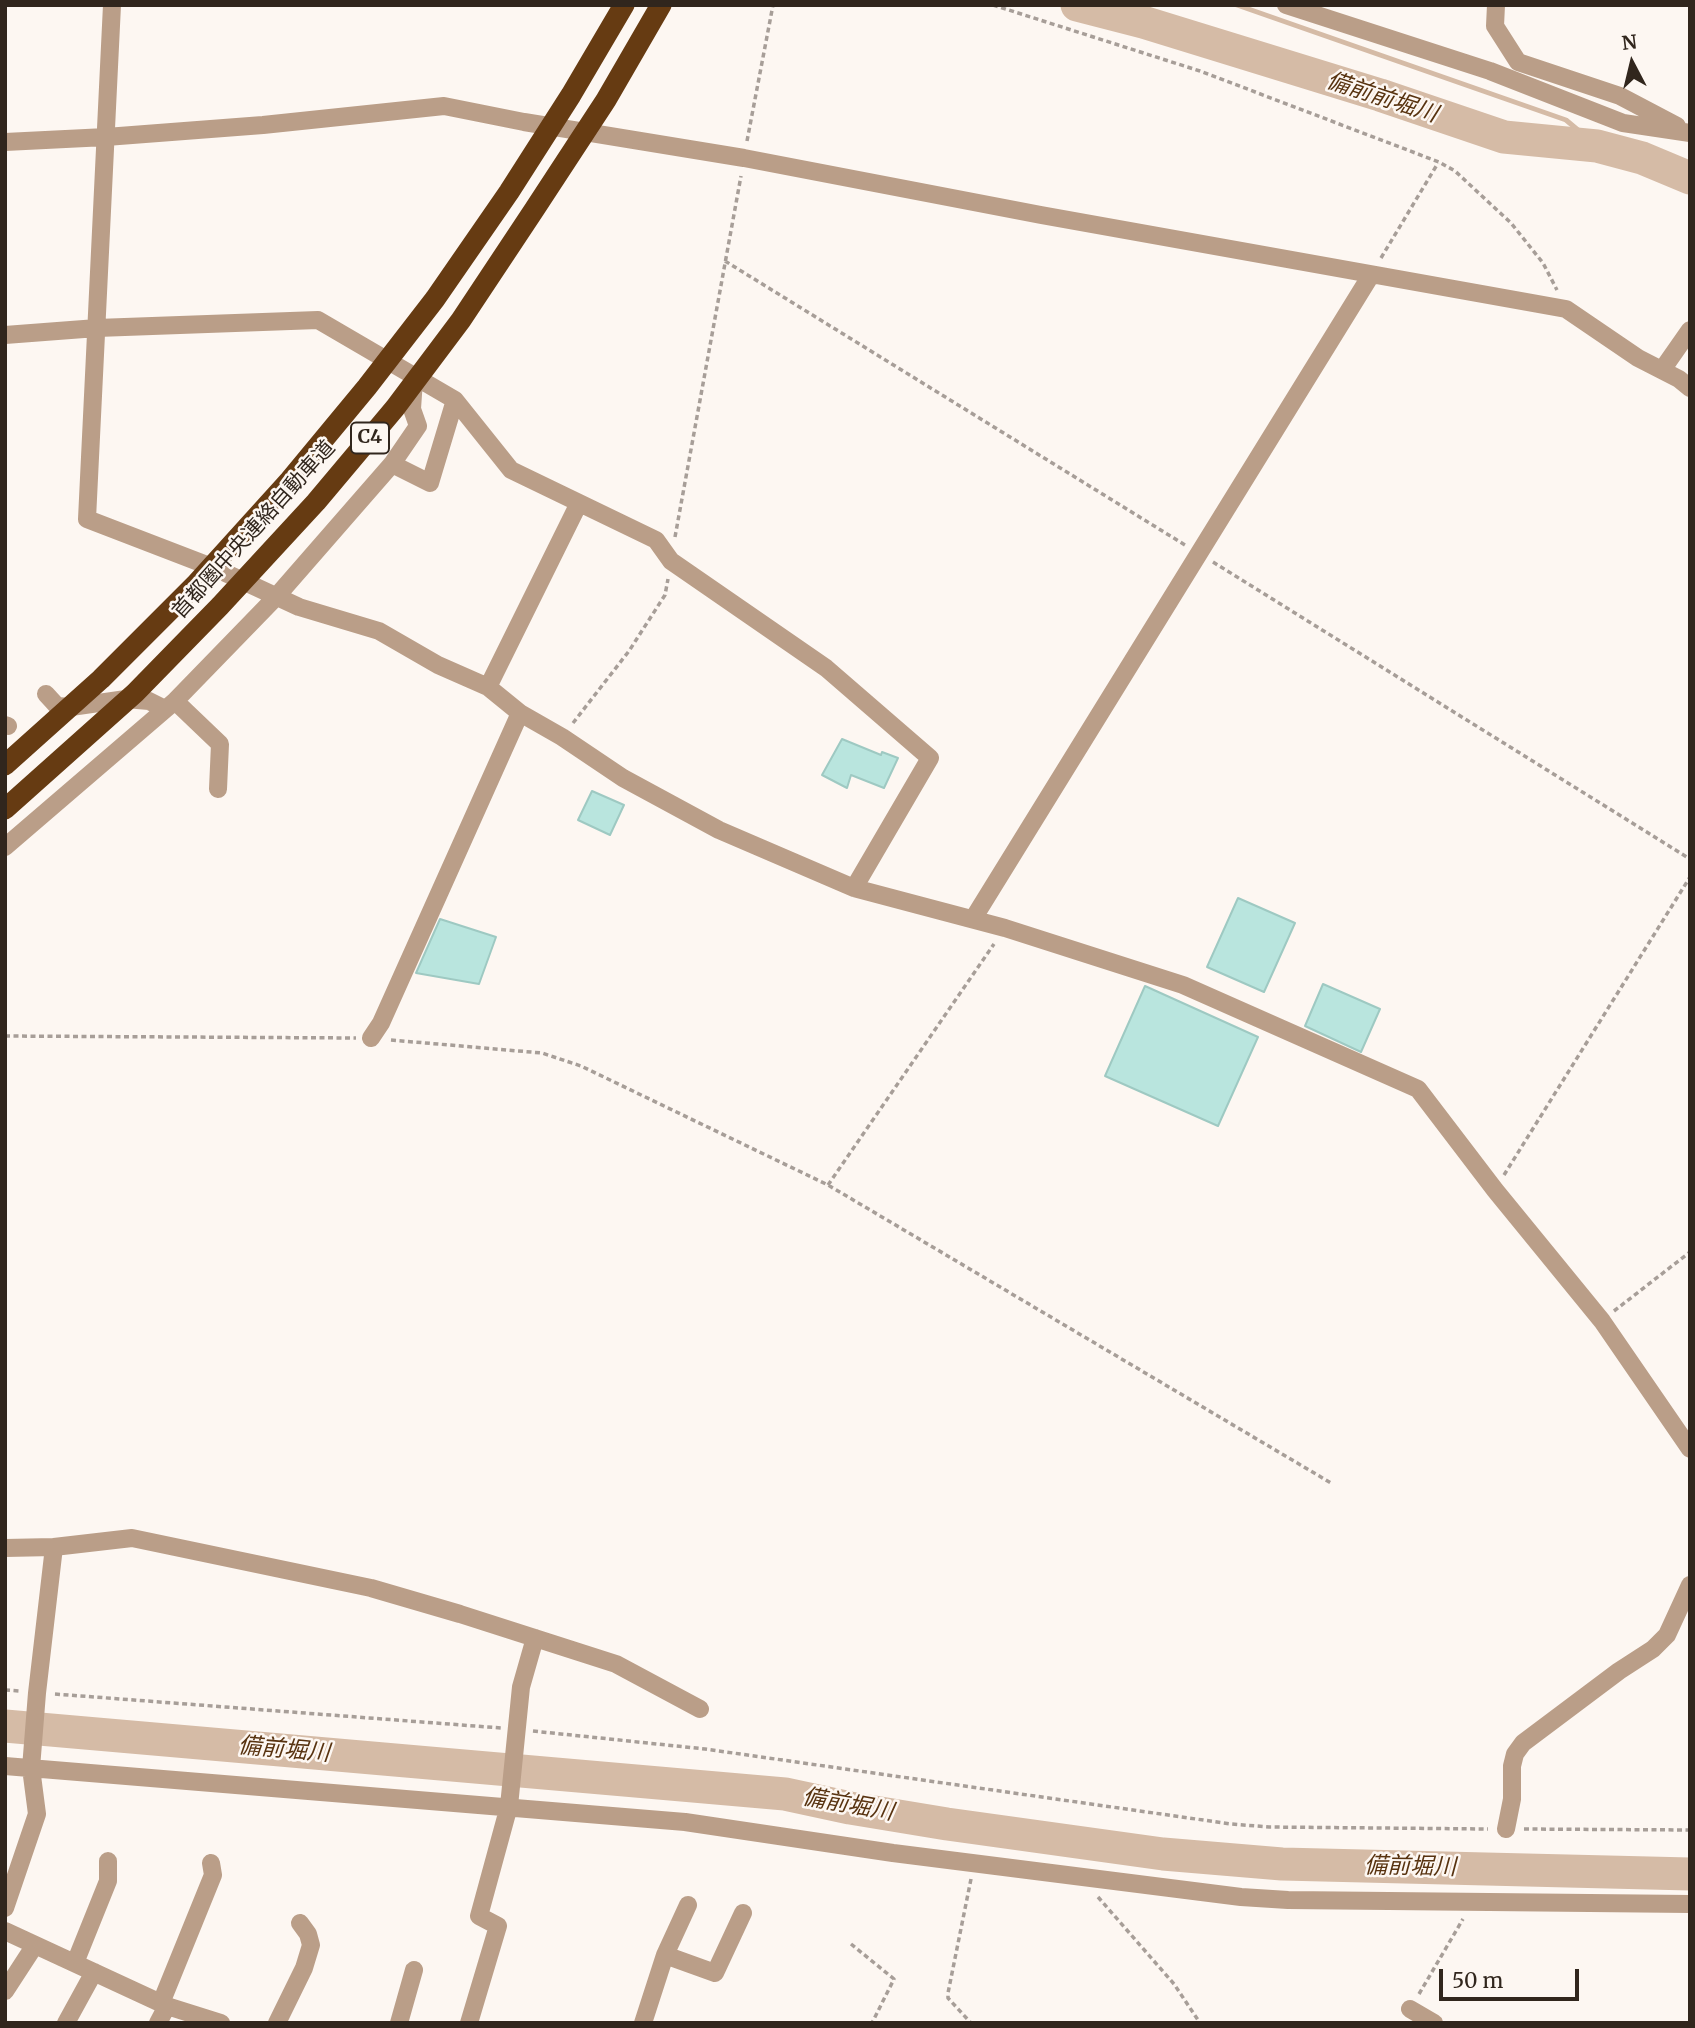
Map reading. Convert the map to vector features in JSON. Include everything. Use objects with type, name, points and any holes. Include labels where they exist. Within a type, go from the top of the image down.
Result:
[{"type":"highway","name":"首都圏中央連絡自動車道","points":[[5,765],[101,678],[195,585],[290,480],[367,387],[435,299],[509,192],[624,5]]},
{"type":"highway","name":"首都圏中央連絡自動車道","points":[[5,809],[135,693],[220,606],[316,502],[395,408],[461,320],[534,210],[606,100],[661,5]]},
{"type":"street","points":[[112,5],[87,519],[217,569],[299,607],[379,631],[438,665],[488,687],[520,713],[562,737],[623,778],[719,830],[854,888],[1005,928],[1183,985],[1418,1089],[1494,1190],[1602,1321],[1690,1450]]},
{"type":"street","points":[[1286,5],[1490,71],[1623,123],[1690,133]]},
{"type":"street","points":[[1496,5],[1495,26],[1518,62],[1620,96],[1690,133]]},
{"type":"street","points":[[5,142],[263,125],[444,106],[524,122],[744,158],[1566,309],[1638,358],[1690,388]]},
{"type":"street","points":[[973,919],[1371,275]]},
{"type":"street","points":[[5,335],[97,328],[318,320],[454,400],[511,470],[656,540],[671,561],[826,668],[930,758],[854,888]]},
{"type":"street","points":[[1662,370],[1690,330]]},
{"type":"street","points":[[5,847],[170,705],[276,597],[392,464],[418,426],[412,409],[414,376]]},
{"type":"street","points":[[392,464],[430,483],[454,400]]},
{"type":"street","points":[[488,687],[579,503]]},
{"type":"street","points":[[46,694],[57,706],[71,707],[126,699],[170,705],[220,744],[218,789]]},
{"type":"street","points":[[371,1038],[381,1023],[520,713]]},
{"type":"street","points":[[5,1548],[132,1538],[371,1588],[616,1664],[701,1709]]},
{"type":"street","points":[[5,1908],[37,1814],[31,1768],[54,1546]]},
{"type":"street","points":[[1506,1829],[1512,1800],[1512,1766],[1515,1754],[1523,1743],[1653,1649],[1667,1635],[1690,1585]]},
{"type":"street","points":[[469,2023],[498,1926],[479,1916],[509,1806],[521,1687],[535,1638]]},
{"type":"street","points":[[5,1766],[685,1822],[988,1865],[1241,1897],[1288,1900],[1690,1904]]},
{"type":"street","points":[[75,1963],[108,1881],[108,1861]]},
{"type":"street","points":[[158,2023],[213,1875],[211,1863]]},
{"type":"street","points":[[643,2023],[665,1955],[688,1905]]},
{"type":"street","points":[[665,1955],[715,1973],[743,1913]]},
{"type":"street","points":[[277,2023],[304,1968],[311,1945],[308,1934],[300,1923]]},
{"type":"street","points":[[5,1931],[164,2004],[221,2023]]},
{"type":"street","points":[[5,1991],[35,1945]]},
{"type":"street","points":[[399,2023],[414,1970]]},
{"type":"street","points":[[66,2023],[94,1972]]},
{"type":"street","points":[[1410,2009],[1434,2023]]},
{"type":"path","points":[[562,737],[629,650],[665,595],[773,5]]},
{"type":"path","points":[[993,5],[1200,71],[1439,162],[1455,171],[1511,223],[1543,263],[1566,309]]},
{"type":"path","points":[[1371,275],[1439,162]]},
{"type":"path","points":[[1494,1190],[1690,877]]},
{"type":"path","points":[[828,1185],[1005,928]]},
{"type":"path","points":[[5,1036],[371,1038],[542,1053],[581,1066],[828,1185],[1331,1483]]},
{"type":"path","points":[[1602,1321],[1690,1252]]},
{"type":"path","points":[[5,1690],[516,1729],[705,1749],[1231,1824],[1282,1828],[1690,1830]]},
{"type":"path","points":[[971,2023],[948,1998],[948,1993],[972,1875],[988,1865]]},
{"type":"path","points":[[1096,1895],[1174,1984],[1200,2023]]},
{"type":"path","points":[[1410,2009],[1464,1918]]},
{"type":"path","points":[[851,1944],[894,1979],[872,2023]]},
{"type":"building","points":[[842,739],[881,755],[882,752],[898,758],[884,788],[851,775],[847,788],[822,775]]},
{"type":"building","points":[[592,791],[624,805],[610,835],[578,820]]},
{"type":"building","points":[[1238,898],[1295,923],[1264,992],[1207,967]]},
{"type":"building","points":[[440,919],[496,937],[479,984],[416,973]]},
{"type":"building","points":[[1323,984],[1380,1009],[1361,1052],[1305,1026]]},
{"type":"building","points":[[1145,986],[1258,1037],[1218,1126],[1105,1076]]},
{"type":"waterway","name":"備前前堀川","points":[[1077,5],[1143,22],[1380,95],[1504,137],[1597,146],[1642,158],[1690,178]]},
{"type":"waterway","points":[[1237,5],[1566,120],[1597,146]]},
{"type":"waterway","name":"備前堀川","points":[[5,1726],[785,1794],[947,1824],[1163,1854],[1282,1864],[1690,1874]]}]
